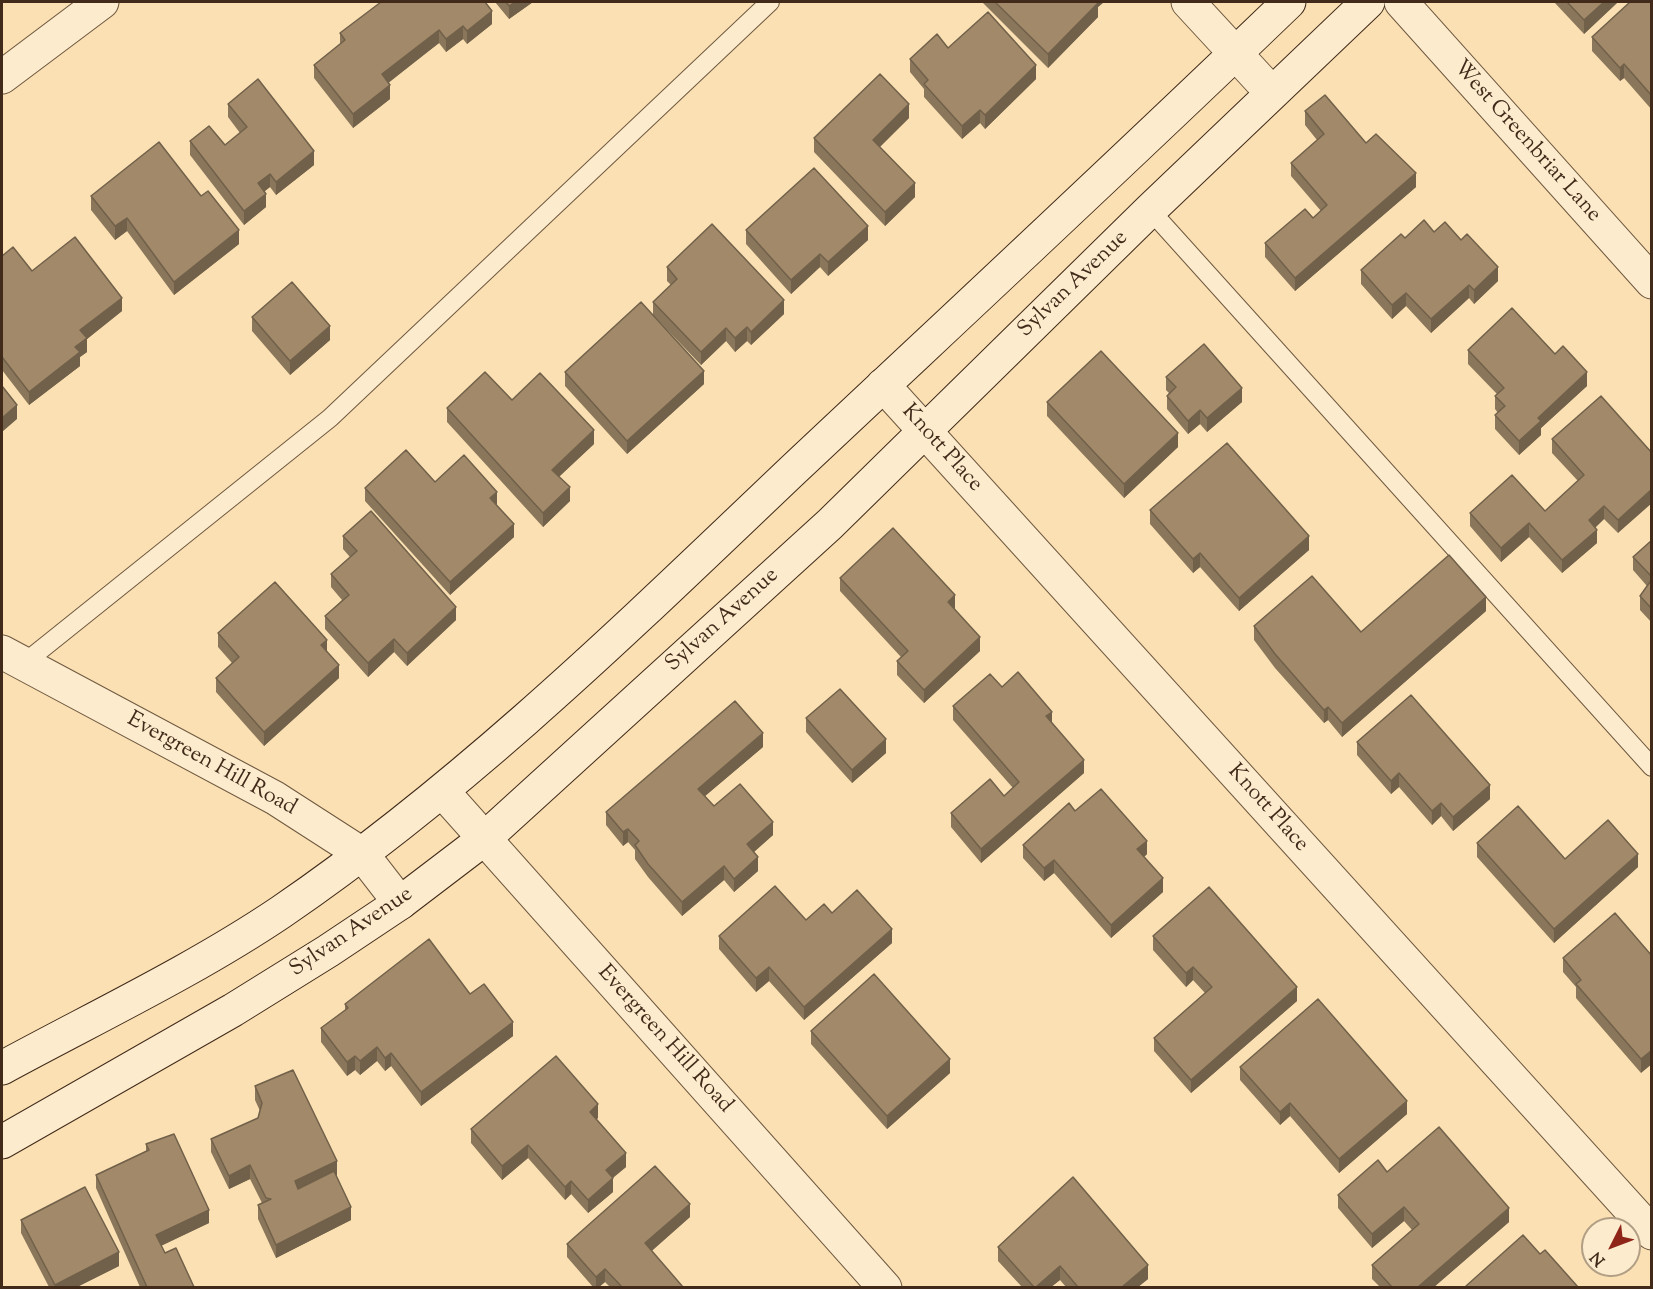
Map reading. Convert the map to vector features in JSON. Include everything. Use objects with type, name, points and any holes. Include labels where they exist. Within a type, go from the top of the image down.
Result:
[{"type":"main road","points":[[2,77],[102,2]]},
{"type":"main road","points":[[1188,2],[1272,93]]},
{"type":"main road","points":[[2,1068],[214,954],[280,913],[443,792],[587,666],[1289,2]]},
{"type":"main road","name":"Sylvan Avenue","points":[[2,1142],[233,1010],[400,903],[484,839],[830,524],[1150,210],[1368,2]]},
{"type":"main road","name":"West Greenbriar Lane","points":[[1401,2],[1652,282]]},
{"type":"main road","name":"Knott Place","points":[[883,385],[1652,1233]]},
{"type":"main road","name":"Evergreen Hill Road","points":[[12,658],[275,798],[362,854],[400,903]]},
{"type":"main road","name":"Evergreen Hill Road","points":[[443,792],[885,1287]]},
{"type":"lane","points":[[12,658],[330,418],[770,2]]},
{"type":"lane","points":[[1150,210],[1652,767]]},
{"type":"building","points":[[381,2],[485,2],[492,11],[467,31],[463,26],[446,39],[439,30],[382,74],[390,85],[353,114],[314,65],[345,40],[340,33]]},
{"type":"building","points":[[995,2],[1096,2],[1098,3],[1048,54]]},
{"type":"building","points":[[1567,2],[1604,2],[1584,20]]},
{"type":"building","points":[[1630,2],[1652,2],[1652,96],[1624,64],[1620,68],[1592,37]]},
{"type":"building","points":[[988,12],[1036,65],[985,115],[980,110],[962,126],[924,84],[928,80],[910,59],[937,34],[948,48]]},
{"type":"building","points":[[880,74],[909,104],[873,140],[915,183],[885,212],[814,138]]},
{"type":"building","points":[[258,79],[314,151],[276,182],[270,174],[258,183],[266,194],[244,211],[190,141],[209,126],[225,145],[247,127],[228,104]]},
{"type":"building","points":[[1325,95],[1366,143],[1376,134],[1416,173],[1295,278],[1265,243],[1305,209],[1313,218],[1327,205],[1291,163],[1324,134],[1305,111]]},
{"type":"building","points":[[159,142],[201,196],[208,191],[239,230],[174,282],[127,218],[115,226],[91,196]]},
{"type":"building","points":[[814,168],[868,226],[828,262],[820,254],[791,280],[746,230]]},
{"type":"building","points":[[1424,220],[1434,232],[1445,222],[1461,240],[1467,234],[1498,267],[1474,290],[1469,285],[1431,319],[1406,293],[1392,305],[1361,270],[1401,234],[1405,238]]},
{"type":"building","points":[[712,224],[784,300],[751,332],[747,327],[735,338],[726,328],[701,352],[653,302],[677,279],[667,267]]},
{"type":"building","points":[[75,237],[122,298],[80,330],[87,338],[75,347],[80,352],[29,392],[2,357],[2,256],[13,247],[32,271]]},
{"type":"building","points":[[292,282],[330,326],[290,361],[252,317]]},
{"type":"building","points":[[641,302],[704,371],[627,441],[565,372]]},
{"type":"building","points":[[1512,308],[1555,354],[1563,346],[1587,372],[1538,418],[1541,421],[1519,441],[1495,415],[1505,406],[1495,396],[1504,388],[1468,350]]},
{"type":"building","points":[[1204,344],[1242,388],[1207,418],[1200,410],[1188,421],[1167,396],[1176,387],[1166,377]]},
{"type":"building","points":[[1101,351],[1178,433],[1124,484],[1047,402]]},
{"type":"building","points":[[485,372],[512,400],[540,373],[594,430],[552,470],[570,487],[543,513],[447,408]]},
{"type":"building","points":[[2,386],[17,405],[2,418]]},
{"type":"building","points":[[1601,396],[1652,453],[1652,489],[1618,520],[1604,506],[1589,520],[1597,530],[1562,560],[1529,523],[1501,548],[1470,513],[1512,475],[1545,511],[1584,475],[1552,439]]},
{"type":"building","points":[[1227,443],[1309,536],[1239,598],[1200,553],[1193,559],[1150,510]]},
{"type":"building","points":[[406,450],[435,482],[464,455],[497,492],[490,498],[514,524],[450,582],[365,488]]},
{"type":"building","points":[[371,511],[456,607],[407,653],[394,639],[368,663],[325,616],[349,595],[331,574],[357,551],[343,536]]},
{"type":"building","points":[[893,528],[955,595],[948,602],[980,637],[924,690],[897,661],[908,651],[840,578]]},
{"type":"building","points":[[1652,540],[1652,577],[1633,557]]},
{"type":"building","points":[[1449,555],[1486,597],[1342,723],[1328,707],[1324,710],[1254,626],[1312,576],[1361,632]]},
{"type":"building","points":[[1652,579],[1652,609],[1640,596]]},
{"type":"building","points":[[275,582],[327,640],[321,645],[339,665],[264,732],[216,678],[239,657],[218,633]]},
{"type":"building","points":[[1018,672],[1052,712],[1046,716],[1084,760],[981,849],[951,813],[990,779],[1004,796],[1019,782],[953,706],[990,674],[1002,687]]},
{"type":"building","points":[[840,689],[886,739],[852,770],[806,718]]},
{"type":"building","points":[[1411,695],[1490,785],[1453,817],[1441,803],[1432,811],[1399,773],[1391,781],[1357,742]]},
{"type":"building","points":[[735,701],[763,733],[698,789],[714,806],[740,784],[773,822],[747,844],[758,857],[734,879],[724,866],[682,902],[648,864],[635,845],[639,841],[628,829],[623,832],[606,812]]},
{"type":"building","points":[[1101,789],[1147,841],[1137,849],[1163,878],[1111,925],[1054,860],[1044,868],[1023,845],[1069,803],[1075,811]]},
{"type":"building","points":[[1518,806],[1565,859],[1608,820],[1638,854],[1554,929],[1477,843]]},
{"type":"building","points":[[775,886],[806,920],[824,904],[832,913],[857,890],[892,929],[804,1007],[769,967],[756,978],[719,936]]},
{"type":"building","points":[[1209,887],[1297,987],[1191,1080],[1154,1038],[1212,987],[1193,967],[1186,973],[1153,936]]},
{"type":"building","points":[[1615,913],[1652,956],[1652,1050],[1641,1059],[1576,984],[1581,980],[1563,958]]},
{"type":"building","points":[[429,939],[470,994],[484,984],[513,1022],[421,1092],[391,1053],[385,1058],[377,1047],[360,1061],[355,1056],[347,1062],[321,1028],[348,1008],[345,1004]]},
{"type":"building","points":[[874,974],[950,1059],[887,1116],[811,1031]]},
{"type":"building","points":[[1318,999],[1407,1101],[1339,1159],[1290,1103],[1280,1112],[1240,1067]]},
{"type":"building","points":[[556,1056],[598,1104],[590,1112],[626,1153],[606,1170],[613,1178],[588,1200],[571,1181],[565,1187],[528,1145],[502,1166],[471,1129]]},
{"type":"building","points":[[293,1070],[337,1161],[295,1181],[298,1189],[334,1171],[351,1207],[276,1245],[258,1205],[271,1199],[266,1198],[250,1165],[229,1176],[211,1139],[258,1118],[262,1103],[255,1086]]},
{"type":"building","points":[[1439,1127],[1509,1208],[1418,1287],[1392,1287],[1372,1265],[1419,1224],[1404,1207],[1372,1234],[1338,1195],[1378,1160],[1387,1172]]},
{"type":"building","points":[[174,1134],[209,1210],[156,1235],[165,1253],[176,1248],[194,1287],[147,1287],[96,1175],[149,1150],[146,1144]]},
{"type":"building","points":[[655,1166],[690,1204],[645,1243],[683,1287],[622,1287],[605,1269],[596,1277],[567,1244]]},
{"type":"building","points":[[1073,1177],[1148,1265],[1122,1287],[1078,1287],[1060,1266],[1034,1287],[998,1247]]},
{"type":"building","points":[[85,1187],[119,1252],[55,1285],[21,1220]]},
{"type":"building","points":[[1523,1235],[1540,1254],[1545,1250],[1578,1287],[1466,1286]]}]
